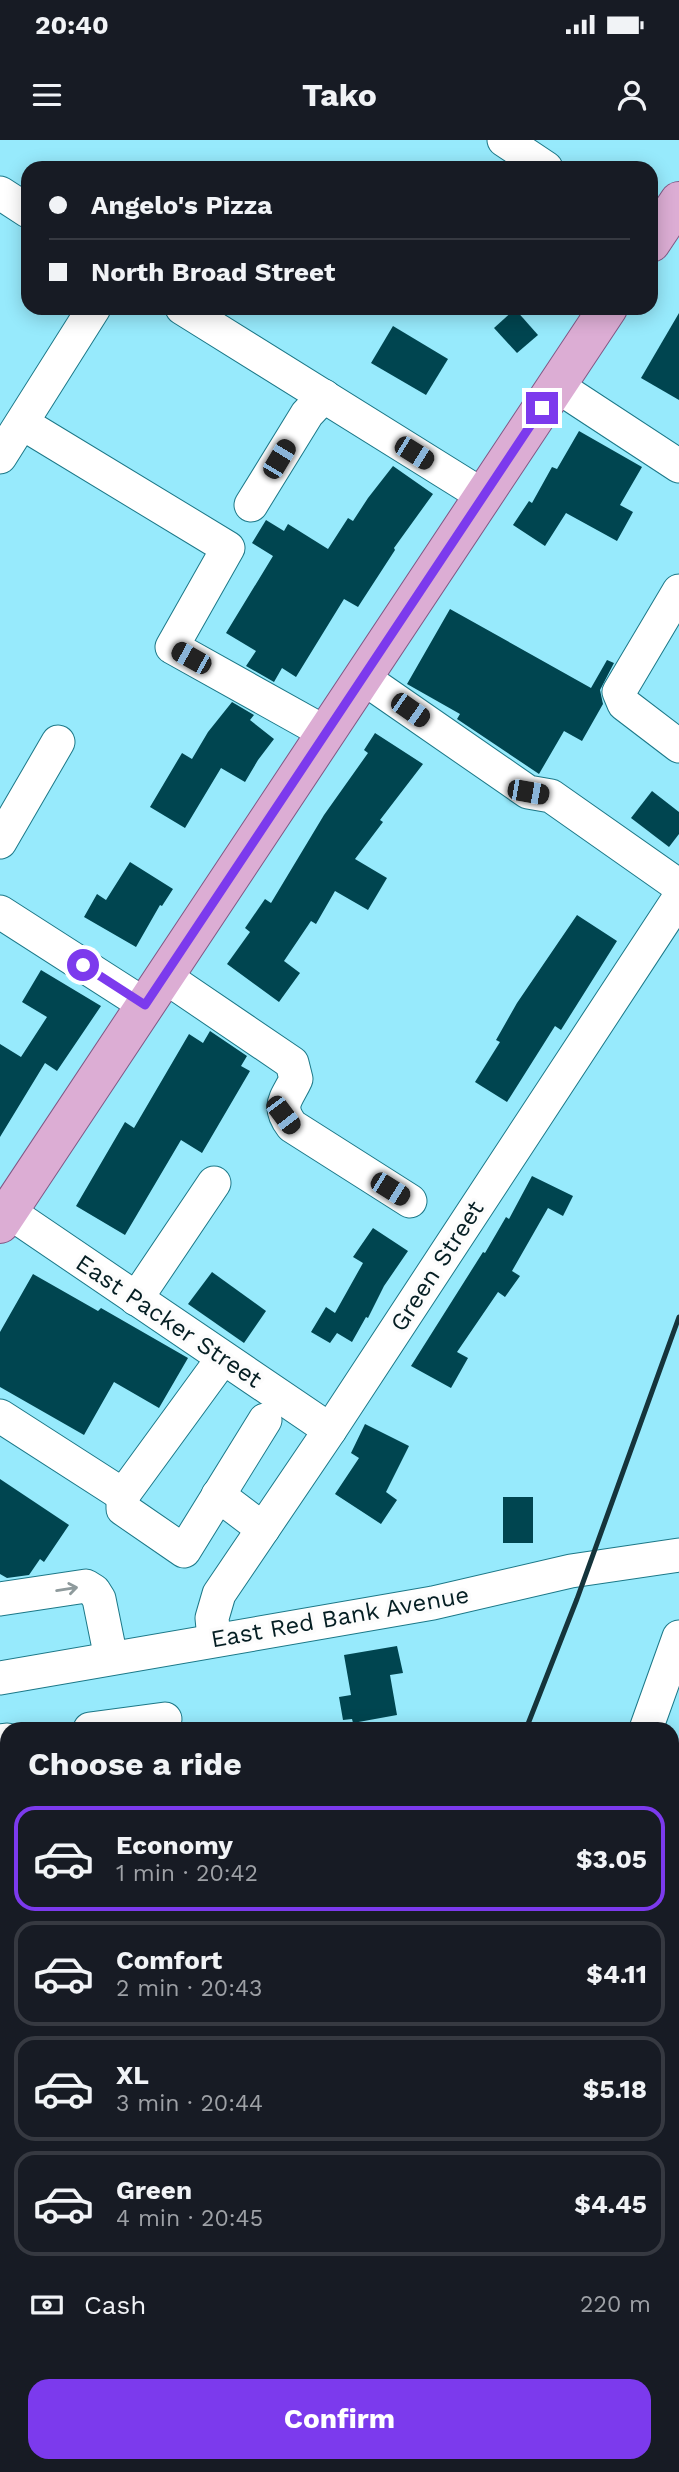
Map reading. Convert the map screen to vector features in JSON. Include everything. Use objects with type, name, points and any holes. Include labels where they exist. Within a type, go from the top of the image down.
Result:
[{"type":"main road","points":[[6,1206],[155,991],[603,315]]},
{"type":"street","points":[[504,140],[536,161]]},
{"type":"street","points":[[0,193],[21,206]]},
{"type":"street","points":[[0,457],[90,315]]},
{"type":"street","points":[[194,315],[482,495]]},
{"type":"street","points":[[557,386],[679,466]]},
{"type":"street","points":[[251,505],[307,414],[324,396]]},
{"type":"street","points":[[22,423],[228,548],[172,647],[326,733]]},
{"type":"street","points":[[679,591],[619,692],[624,704],[679,746]]},
{"type":"street","points":[[362,677],[528,792],[551,796],[679,886]]},
{"type":"street","points":[[0,842],[58,742]]},
{"type":"street","name":"Green Street","points":[[214,1639],[212,1618],[219,1594],[330,1430],[679,898]]},
{"type":"street","points":[[0,912],[292,1063],[296,1079],[283,1104],[283,1115],[292,1126],[410,1201]]},
{"type":"street","points":[[136,1299],[214,1183]]},
{"type":"street","name":"East Packer Street","points":[[6,1206],[136,1299],[330,1430]]},
{"type":"street","points":[[223,1358],[123,1495],[124,1509],[227,1583]]},
{"type":"street","points":[[0,1416],[123,1495]]},
{"type":"street","points":[[184,1551],[265,1420]]},
{"type":"street","points":[[218,1495],[263,1530]]},
{"type":"street","name":"East Red Bank Avenue","points":[[0,1678],[433,1603],[571,1571],[679,1555]]},
{"type":"street","points":[[0,1599],[86,1586],[94,1591],[99,1599],[111,1658]]},
{"type":"street","points":[[649,1722],[679,1637]]},
{"type":"street","points":[[142,1722],[164,1719]]},
{"type":"building","points":[[679,313],[679,400],[641,378]]},
{"type":"building","points":[[508,315],[520,315],[538,335],[517,353],[494,328]]},
{"type":"building","points":[[393,326],[448,359],[426,395],[371,363]]},
{"type":"building","points":[[579,431],[642,467],[620,505],[633,512],[617,541],[566,513],[545,546],[513,525],[529,501],[532,503],[552,467],[557,469]]},
{"type":"building","points":[[393,466],[433,494],[394,548],[358,607],[344,599],[296,677],[282,668],[274,682],[246,666],[256,651],[226,633],[273,556],[252,543],[266,520],[284,531],[288,524],[328,549],[348,518],[353,521]]},
{"type":"building","points":[[450,609],[591,688],[607,660],[614,663],[600,690],[603,704],[582,741],[564,731],[539,774],[457,719],[460,714],[407,684]]},
{"type":"building","points":[[232,702],[254,715],[250,720],[274,739],[245,782],[221,768],[185,828],[150,807],[182,753],[192,759],[208,732]]},
{"type":"building","points":[[375,733],[423,764],[380,820],[383,822],[355,859],[387,878],[368,910],[335,891],[316,924],[311,921],[284,961],[300,973],[279,1002],[227,964],[250,932],[245,928],[265,899],[271,903],[324,815],[368,753],[364,750]]},
{"type":"building","points":[[652,791],[679,812],[679,834],[669,847],[631,818]]},
{"type":"building","points":[[130,862],[173,889],[162,906],[160,905],[136,947],[84,917],[97,894],[106,900]]},
{"type":"building","points":[[577,915],[617,941],[561,1030],[555,1026],[507,1102],[475,1082],[500,1042],[496,1040],[517,1003]]},
{"type":"building","points":[[41,970],[101,1006],[57,1071],[45,1063],[0,1137],[0,1044],[21,1057],[47,1017],[22,1002]]},
{"type":"building","points":[[210,1031],[247,1056],[241,1066],[250,1071],[202,1153],[181,1140],[125,1235],[76,1206],[125,1122],[134,1128],[189,1034],[203,1043]]},
{"type":"building","points":[[532,1176],[573,1196],[563,1216],[548,1208],[512,1271],[520,1276],[505,1297],[498,1292],[457,1352],[468,1358],[451,1388],[411,1366],[506,1217],[509,1219]]},
{"type":"building","points":[[373,1228],[408,1251],[352,1342],[337,1333],[330,1343],[311,1332],[326,1307],[335,1313],[363,1263],[353,1257]]},
{"type":"building","points":[[212,1272],[266,1311],[244,1343],[188,1304]]},
{"type":"building","points":[[33,1274],[98,1311],[101,1308],[188,1358],[159,1408],[114,1382],[84,1435],[0,1387],[0,1332]]},
{"type":"building","points":[[365,1424],[409,1446],[386,1492],[397,1500],[381,1524],[335,1494],[359,1458],[351,1453]]},
{"type":"building","points":[[0,1479],[69,1525],[44,1562],[40,1559],[29,1575],[7,1578],[0,1574]]},
{"type":"building","points":[[503,1497],[533,1497],[533,1543],[503,1543]]},
{"type":"building","points":[[397,1646],[403,1673],[390,1675],[397,1715],[358,1722],[353,1722],[352,1719],[343,1720],[339,1697],[351,1695],[344,1655]]},
{"type":"railway","points":[[529,1722],[577,1599],[679,1317]]},
{"type":"route","points":[[83,965],[145,1005],[542,408]]}]
